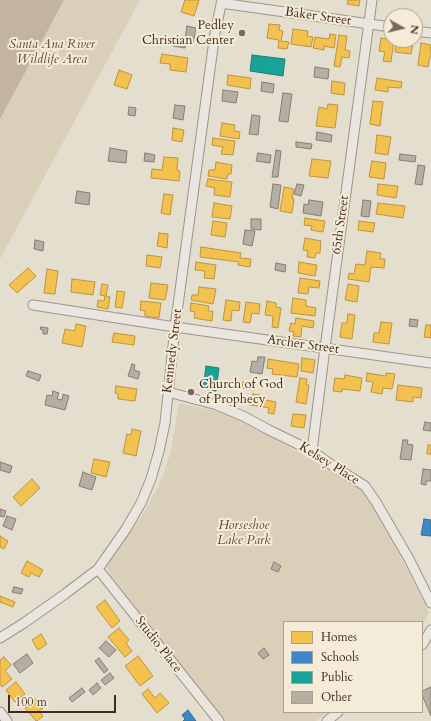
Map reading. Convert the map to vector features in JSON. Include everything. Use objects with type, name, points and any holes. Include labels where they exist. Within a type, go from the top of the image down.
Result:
[{"type":"street","name":"65th Street","points":[[312,451],[324,348],[372,0]]},
{"type":"street","name":"Baker Street","points":[[221,2],[383,26]]},
{"type":"street","name":"Kennedy Street","points":[[0,638],[65,594],[98,568],[126,529],[141,504],[151,479],[165,423],[175,327],[215,33],[221,2]]},
{"type":"street","name":"Archer Street","points":[[32,305],[175,327],[431,363]]},
{"type":"street","name":"Kelsey Place","points":[[168,392],[217,405],[237,413],[312,451],[365,486],[405,552],[431,602]]},
{"type":"street","name":"Studio Place","points":[[98,568],[219,721]]},
{"type":"street","points":[[423,643],[431,630]]},
{"type":"street","points":[[0,712],[7,721]]},
{"type":"street","points":[[327,721],[337,713]]},
{"type":"green space","name":"Santa Ana River Wildlife Area","points":[[0,0],[140,0],[0,259]]},
{"type":"green space","name":"Horseshoe Lake Park","points":[[179,403],[220,412],[234,416],[361,488],[376,509],[429,612],[423,624],[423,621],[283,621],[283,713],[327,713],[316,721],[223,721],[110,574],[107,566],[109,559],[143,514],[161,481],[171,451]]},
{"type":"shaded area","points":[[0,0],[64,0],[0,119]]},
{"type":"building: Homes","points":[[185,0],[199,0],[194,16],[181,12]]},
{"type":"building: Homes","points":[[348,0],[360,0],[359,6],[347,4]]},
{"type":"building: Homes","points":[[269,24],[280,25],[279,30],[283,31],[281,41],[289,42],[287,49],[278,48],[279,40],[267,38]]},
{"type":"building: Homes","points":[[293,29],[308,31],[307,36],[313,37],[311,47],[291,44]]},
{"type":"building: Homes","points":[[330,34],[336,35],[334,48],[324,46],[324,50],[313,48],[315,37],[329,39]]},
{"type":"building: Homes","points":[[339,35],[347,36],[345,50],[350,51],[349,58],[342,57],[340,67],[334,66]]},
{"type":"building: Homes","points":[[381,38],[383,38],[383,48],[393,48],[391,62],[383,61],[385,52],[379,51]]},
{"type":"building: Homes","points":[[423,43],[431,45],[431,57],[428,67],[418,65],[420,48],[423,48]]},
{"type":"building: Homes","points":[[395,48],[412,48],[411,54],[395,52]]},
{"type":"building: Homes","points":[[162,54],[188,58],[186,72],[170,70],[170,64],[160,63]]},
{"type":"building: Homes","points":[[119,70],[132,75],[127,89],[114,85]]},
{"type":"building: Homes","points":[[228,75],[251,78],[250,89],[227,85]]},
{"type":"building: Homes","points":[[377,78],[402,82],[401,88],[388,87],[388,92],[375,90]]},
{"type":"building: Homes","points":[[332,81],[345,83],[344,95],[331,93]]},
{"type":"building: Homes","points":[[373,101],[383,102],[380,126],[370,124]]},
{"type":"building: Homes","points":[[328,104],[338,105],[335,128],[316,126],[319,107],[327,109]]},
{"type":"building: Homes","points":[[222,123],[235,125],[234,131],[240,132],[239,139],[220,136]]},
{"type":"building: Homes","points":[[173,128],[184,130],[182,142],[172,140]]},
{"type":"building: Homes","points":[[377,135],[391,137],[388,155],[375,153]]},
{"type":"building: Homes","points":[[213,138],[235,141],[233,155],[221,154],[223,147],[212,145]]},
{"type":"building: Homes","points":[[164,157],[178,158],[177,170],[180,171],[179,181],[151,178],[152,169],[162,170]]},
{"type":"building: Homes","points":[[312,159],[331,161],[328,178],[309,176]]},
{"type":"building: Homes","points":[[372,161],[386,163],[384,179],[369,177]]},
{"type":"building: Homes","points":[[216,162],[232,165],[231,174],[228,174],[227,179],[208,176],[209,170],[215,170]]},
{"type":"building: Homes","points":[[208,179],[232,182],[230,197],[214,195],[215,188],[206,186]]},
{"type":"building: Homes","points":[[378,184],[398,186],[396,198],[377,195]]},
{"type":"building: Homes","points":[[284,187],[294,189],[292,213],[280,211]]},
{"type":"building: Homes","points":[[164,194],[173,195],[170,215],[161,213]]},
{"type":"building: Homes","points":[[214,203],[232,206],[230,219],[212,217]]},
{"type":"building: Homes","points":[[378,203],[405,206],[403,218],[376,214]]},
{"type":"building: Homes","points":[[305,218],[325,221],[323,232],[311,230],[312,226],[304,225]]},
{"type":"building: Homes","points":[[213,221],[227,223],[225,237],[211,235]]},
{"type":"building: Homes","points":[[359,221],[375,223],[373,232],[358,230]]},
{"type":"building: Homes","points":[[159,233],[168,234],[167,248],[157,246]]},
{"type":"building: Homes","points":[[305,238],[321,241],[320,253],[316,253],[315,258],[307,257],[308,251],[303,250]]},
{"type":"building: Homes","points":[[201,247],[241,253],[240,258],[251,259],[250,267],[238,265],[239,262],[200,257]]},
{"type":"building: Homes","points":[[367,251],[381,253],[380,259],[385,259],[384,268],[371,267],[369,282],[348,279],[349,273],[354,274],[356,264],[365,265]]},
{"type":"building: Homes","points":[[147,255],[162,257],[160,268],[146,266]]},
{"type":"building: Homes","points":[[196,262],[216,265],[214,279],[204,278],[205,271],[195,270]]},
{"type":"building: Homes","points":[[299,262],[317,265],[315,276],[298,273]]},
{"type":"building: Homes","points":[[28,268],[36,276],[17,293],[9,285]]},
{"type":"building: Homes","points":[[47,269],[58,271],[55,294],[44,293]]},
{"type":"building: Homes","points":[[300,278],[320,281],[319,288],[309,287],[308,294],[298,293]]},
{"type":"building: Homes","points":[[72,279],[95,282],[93,295],[71,292]]},
{"type":"building: Homes","points":[[151,283],[168,285],[165,300],[149,298]]},
{"type":"building: Homes","points":[[102,284],[108,285],[106,296],[110,297],[108,309],[97,307],[98,300],[104,301],[105,296],[100,295]]},
{"type":"building: Homes","points":[[348,284],[359,286],[357,302],[345,300]]},
{"type":"building: Homes","points":[[199,287],[216,289],[213,304],[191,300],[192,295],[198,295]]},
{"type":"building: Homes","points":[[117,291],[125,292],[122,308],[115,307]]},
{"type":"building: Homes","points":[[293,298],[306,300],[306,306],[316,308],[315,316],[291,313]]},
{"type":"building: Homes","points":[[226,300],[240,302],[239,311],[232,310],[231,321],[223,320]]},
{"type":"building: Homes","points":[[141,301],[161,303],[159,318],[145,316],[145,311],[140,310]]},
{"type":"building: Homes","points":[[267,301],[276,303],[276,307],[281,308],[278,328],[272,327],[273,316],[265,315]]},
{"type":"building: Homes","points":[[246,302],[260,304],[259,314],[252,313],[250,323],[243,322]]},
{"type":"building: Homes","points":[[191,303],[209,306],[208,311],[213,311],[212,321],[194,318],[195,312],[190,311]]},
{"type":"building: Homes","points":[[348,314],[355,315],[352,339],[340,337],[342,323],[347,323]]},
{"type":"building: Homes","points":[[296,318],[314,321],[313,328],[302,326],[301,337],[293,336],[294,332],[289,331],[291,323],[295,324]]},
{"type":"building: Homes","points":[[381,322],[392,323],[389,344],[373,342],[374,333],[379,333]]},
{"type":"building: Homes","points":[[76,324],[86,326],[82,347],[62,343],[65,329],[75,331]]},
{"type":"building: Homes","points":[[426,325],[431,325],[431,338],[424,337]]},
{"type":"building: Homes","points":[[114,333],[135,336],[134,345],[112,342]]},
{"type":"building: Homes","points":[[302,358],[315,360],[313,373],[301,371]]},
{"type":"building: Homes","points":[[268,359],[299,364],[297,377],[272,374],[273,369],[267,368]]},
{"type":"building: Homes","points":[[367,373],[386,376],[386,373],[395,374],[392,389],[383,388],[382,394],[371,392],[373,382],[366,381]]},
{"type":"building: Homes","points":[[345,375],[362,378],[360,391],[342,389],[342,392],[333,391],[335,378],[344,379]]},
{"type":"building: Homes","points":[[300,378],[307,379],[306,385],[309,385],[306,404],[296,402]]},
{"type":"building: Homes","points":[[243,382],[256,383],[255,390],[242,388]]},
{"type":"building: Homes","points":[[398,385],[422,388],[421,398],[413,397],[413,402],[396,400]]},
{"type":"building: Homes","points":[[116,386],[137,389],[135,401],[118,399],[118,394],[115,393]]},
{"type":"building: Homes","points":[[253,394],[260,395],[260,399],[276,402],[274,414],[268,413],[269,408],[245,404],[246,397],[252,398]]},
{"type":"building: Homes","points":[[293,414],[306,415],[304,428],[291,426]]},
{"type":"building: Homes","points":[[132,429],[141,431],[136,456],[123,453],[127,434],[131,435]]},
{"type":"building: Homes","points":[[428,445],[431,445],[431,454],[427,454]]},
{"type":"building: Homes","points":[[94,459],[110,462],[106,477],[91,473]]},
{"type":"building: Homes","points":[[32,479],[40,488],[21,506],[13,497]]},
{"type":"building: Homes","points":[[0,536],[8,541],[4,549],[0,547]]},
{"type":"building: Homes","points":[[27,561],[43,570],[39,577],[31,573],[29,577],[21,573]]},
{"type":"building: Homes","points":[[0,596],[15,602],[13,607],[0,602]]},
{"type":"building: Homes","points":[[105,600],[120,621],[112,628],[96,607]]},
{"type":"building: Homes","points":[[119,628],[129,640],[126,643],[132,651],[125,657],[108,637]]},
{"type":"building: Homes","points":[[41,634],[47,644],[38,650],[32,640]]},
{"type":"building: Homes","points":[[138,656],[153,676],[140,686],[125,666]]},
{"type":"building: Homes","points":[[4,657],[11,665],[5,671],[12,679],[2,687],[0,684],[0,660]]},
{"type":"building: Homes","points":[[16,682],[25,694],[15,702],[6,690]]},
{"type":"building: Homes","points":[[148,689],[155,698],[160,693],[169,703],[157,713],[142,694]]},
{"type":"building: Homes","points":[[36,699],[43,708],[39,711],[43,716],[37,721],[25,708]]},
{"type":"building: Schools","points":[[424,519],[431,520],[431,536],[421,535]]},
{"type":"building: Schools","points":[[188,710],[196,721],[183,721],[185,719],[182,715]]},
{"type":"building: Public","points":[[252,55],[285,59],[283,76],[250,71]]},
{"type":"building: Public","points":[[206,366],[219,368],[216,391],[203,389]]},
{"type":"building: Other","points":[[187,26],[196,28],[193,44],[186,43],[185,48],[173,46],[175,37],[185,39]]},
{"type":"building: Other","points":[[315,67],[329,69],[328,79],[314,77]]},
{"type":"building: Other","points":[[262,82],[274,84],[273,93],[261,91]]},
{"type":"building: Other","points":[[223,90],[238,92],[236,103],[222,101]]},
{"type":"building: Other","points":[[283,93],[292,94],[288,122],[279,121]]},
{"type":"building: Other","points":[[175,105],[185,106],[183,120],[173,118]]},
{"type":"building: Other","points":[[129,107],[136,108],[135,116],[128,115]]},
{"type":"building: Other","points":[[252,115],[260,116],[258,135],[249,134]]},
{"type":"building: Other","points":[[317,132],[332,135],[331,142],[316,140]]},
{"type":"building: Other","points":[[296,142],[312,144],[311,149],[296,147]]},
{"type":"building: Other","points":[[110,148],[127,151],[126,163],[108,161]]},
{"type":"building: Other","points":[[276,150],[281,151],[278,177],[272,177]]},
{"type":"building: Other","points":[[145,153],[155,155],[154,162],[144,161]]},
{"type":"building: Other","points":[[258,153],[271,155],[270,163],[256,161]]},
{"type":"building: Other","points":[[400,154],[416,156],[415,162],[399,160]]},
{"type":"building: Other","points":[[418,165],[425,166],[422,185],[415,184]]},
{"type":"building: Other","points":[[273,184],[281,185],[278,209],[270,207]]},
{"type":"building: Other","points":[[297,184],[304,185],[301,196],[294,194]]},
{"type":"building: Other","points":[[77,191],[90,193],[89,205],[75,203]]},
{"type":"building: Other","points":[[309,200],[323,202],[321,216],[303,213],[304,204],[308,205]]},
{"type":"building: Other","points":[[363,200],[371,201],[369,217],[361,216]]},
{"type":"building: Other","points":[[251,219],[261,219],[261,230],[251,229]]},
{"type":"building: Other","points":[[245,230],[255,231],[252,246],[243,244]]},
{"type":"building: Other","points":[[35,240],[44,242],[43,251],[34,249]]},
{"type":"building: Other","points":[[276,263],[286,265],[285,272],[275,270]]},
{"type":"building: Other","points":[[410,319],[418,320],[417,327],[409,326]]},
{"type":"building: Other","points":[[41,327],[48,328],[47,334],[43,334],[43,330],[40,329]]},
{"type":"building: Other","points":[[258,357],[265,357],[262,374],[250,372],[252,361],[257,362]]},
{"type":"building: Other","points":[[132,364],[135,365],[134,370],[140,372],[138,379],[128,376]]},
{"type":"building: Other","points":[[28,371],[41,375],[39,381],[26,376]]},
{"type":"building: Other","points":[[53,391],[59,393],[57,399],[62,400],[63,394],[69,396],[65,410],[45,405],[47,395],[52,396]]},
{"type":"building: Other","points":[[425,422],[431,423],[431,431],[423,430]]},
{"type":"building: Other","points":[[403,440],[408,440],[407,444],[413,445],[411,460],[400,459]]},
{"type":"building: Other","points":[[0,462],[12,466],[10,473],[0,470]]},
{"type":"building: Other","points":[[423,469],[431,470],[431,481],[426,481],[426,485],[421,484]]},
{"type":"building: Other","points":[[83,472],[96,477],[92,490],[79,486]]},
{"type":"building: Other","points":[[0,509],[6,511],[4,517],[0,516]]},
{"type":"building: Other","points":[[7,516],[16,519],[12,530],[3,526]]},
{"type":"building: Other","points":[[274,562],[281,566],[278,572],[271,569]]},
{"type":"building: Other","points":[[14,587],[23,589],[21,594],[12,592]]},
{"type":"building: Other","points":[[106,641],[116,650],[109,657],[99,648]]},
{"type":"building: Other","points":[[264,648],[269,655],[263,659],[258,653]]},
{"type":"building: Other","points":[[27,654],[33,663],[20,673],[13,664]]},
{"type":"building: Other","points":[[99,658],[108,670],[104,673],[95,661]]},
{"type":"building: Other","points":[[110,673],[114,678],[105,685],[101,680]]},
{"type":"building: Other","points":[[97,683],[101,688],[93,695],[89,690]]},
{"type":"building: Other","points":[[431,687],[431,716],[423,697],[423,691]]},
{"type":"building: Other","points":[[82,688],[85,692],[72,702],[69,698]]},
{"type":"place","name":"Pedley Christian Center","points":[[242,33]]},
{"type":"place","name":"Church of God of Prophecy","points":[[191,392]]}]
